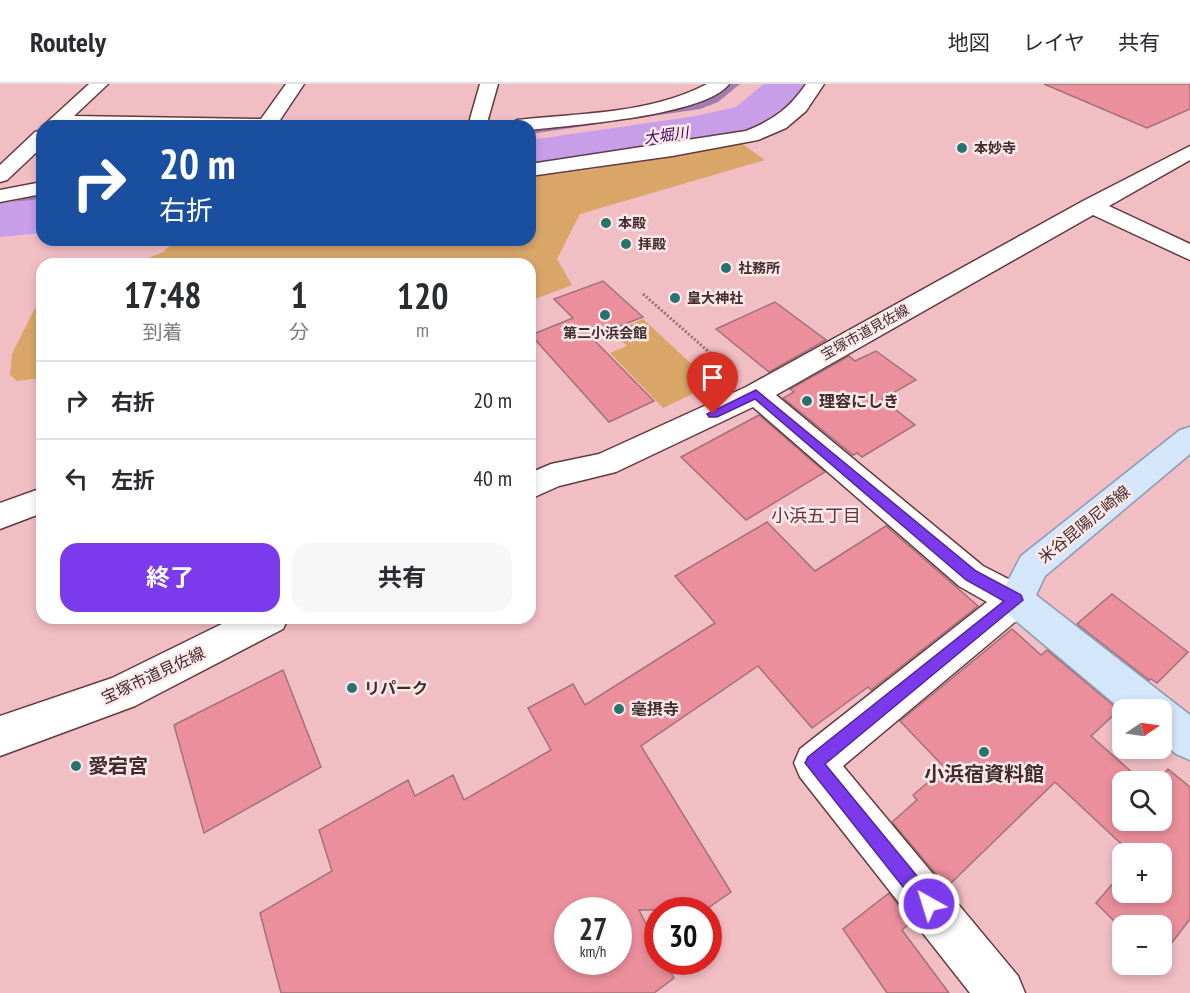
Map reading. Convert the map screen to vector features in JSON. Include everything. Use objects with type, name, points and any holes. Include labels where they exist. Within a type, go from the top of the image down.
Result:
[{"type":"main road","name":"米谷昆陽尼崎線","points":[[1016,600],[1033,566],[1190,438]]},
{"type":"main road","points":[[1016,600],[1138,699]]},
{"type":"main road","points":[[1172,725],[1190,740]]},
{"type":"street","points":[[59,120],[99,84]]},
{"type":"street","points":[[270,120],[295,84]]},
{"type":"street","points":[[479,120],[489,84]]},
{"type":"street","points":[[536,123],[671,104],[708,93],[720,84]]},
{"type":"street","points":[[536,169],[751,136],[779,124],[800,107],[815,84]]},
{"type":"street","points":[[619,93],[619,112]]},
{"type":"street","points":[[0,176],[36,142]]},
{"type":"street","name":"宝塚市道見佐線","points":[[536,484],[551,476],[605,464],[756,394],[1190,152]]},
{"type":"street","points":[[0,196],[36,189]]},
{"type":"street","points":[[1091,206],[1190,253]]},
{"type":"street","points":[[756,394],[971,576],[1016,600],[814,763],[1000,993]]},
{"type":"street","points":[[0,516],[36,502]]},
{"type":"street","name":"宝塚市道見佐線","points":[[0,736],[121,693],[258,624]]},
{"type":"path","points":[[643,294],[756,394]]},
{"type":"shaded area","points":[[724,131],[765,160],[580,214],[557,259],[572,285],[536,299],[536,258],[148,258],[163,252],[170,246],[536,246],[536,176],[595,169]]},
{"type":"shaded area","points":[[35,308],[36,379],[17,381],[10,375],[12,354]]},
{"type":"shaded area","points":[[643,319],[713,384],[663,408],[610,353],[627,346],[613,332]]},
{"type":"building","points":[[1044,84],[1190,84],[1190,109],[1147,128]]},
{"type":"building","points":[[603,281],[643,317],[591,337],[654,401],[609,422],[536,341],[536,333],[573,318],[554,299]]},
{"type":"building","points":[[775,302],[826,340],[769,372],[716,329]]},
{"type":"building","points":[[876,351],[916,380],[882,399],[915,425],[862,457],[857,453],[853,455],[783,398],[794,392],[790,389],[849,356],[855,361]]},
{"type":"building","points":[[759,415],[825,472],[746,520],[681,457]]},
{"type":"building","points":[[767,522],[815,571],[886,526],[978,606],[871,690],[868,687],[812,728],[758,666],[641,746],[731,892],[722,898],[644,897],[644,910],[639,910],[644,920],[644,975],[672,975],[674,978],[654,993],[281,993],[260,913],[332,871],[319,830],[408,780],[415,796],[453,775],[464,800],[551,750],[528,708],[573,684],[585,705],[715,623],[675,576]]},
{"type":"building","points":[[1112,594],[1188,652],[1157,683],[1149,680],[1077,624]]},
{"type":"building","points":[[1012,629],[1041,655],[1047,650],[1112,704],[1112,716],[1091,736],[1112,755],[1112,759],[1117,759],[1131,771],[1112,771],[1112,831],[1172,831],[1172,772],[1190,787],[1190,919],[1172,943],[1172,915],[1112,915],[1112,919],[1096,903],[1112,885],[1112,903],[1172,903],[1172,843],[1120,843],[1055,782],[947,887],[892,822],[917,800],[913,795],[945,768],[900,721]]},
{"type":"building","points":[[283,670],[321,767],[204,833],[174,725]]},
{"type":"building","points":[[889,893],[911,922],[902,930],[949,993],[887,993],[843,929]]},
{"type":"waterway","points":[[536,131],[697,107],[715,100],[736,84]]},
{"type":"waterway","name":"大堀川","points":[[536,154],[696,131],[753,117],[782,95],[787,84]]},
{"type":"waterway","points":[[0,208],[36,199]]},
{"type":"waterway","name":"大堀川","points":[[0,220],[36,217]]},
{"type":"place","name":"本妙寺","points":[[962,148]]},
{"type":"place","name":"本殿","points":[[606,223]]},
{"type":"place","name":"拝殿","points":[[626,244]]},
{"type":"place","name":"社務所","points":[[726,268]]},
{"type":"place","name":"皇大神社","points":[[675,298]]},
{"type":"place","name":"第二小浜会館","points":[[605,315]]},
{"type":"place","name":"理容にしき","points":[[807,401]]},
{"type":"place","name":"リパーク","points":[[352,688]]},
{"type":"place","name":"毫摂寺","points":[[619,709]]},
{"type":"place","name":"小浜宿資料館","points":[[984,752]]},
{"type":"place","name":"愛宕宮","points":[[76,766]]},
{"type":"district","name":"小浜五丁目","points":[[816,515]]},
{"type":"route","points":[[713,414],[756,394],[971,576],[1016,600],[814,763],[929,904]]}]
